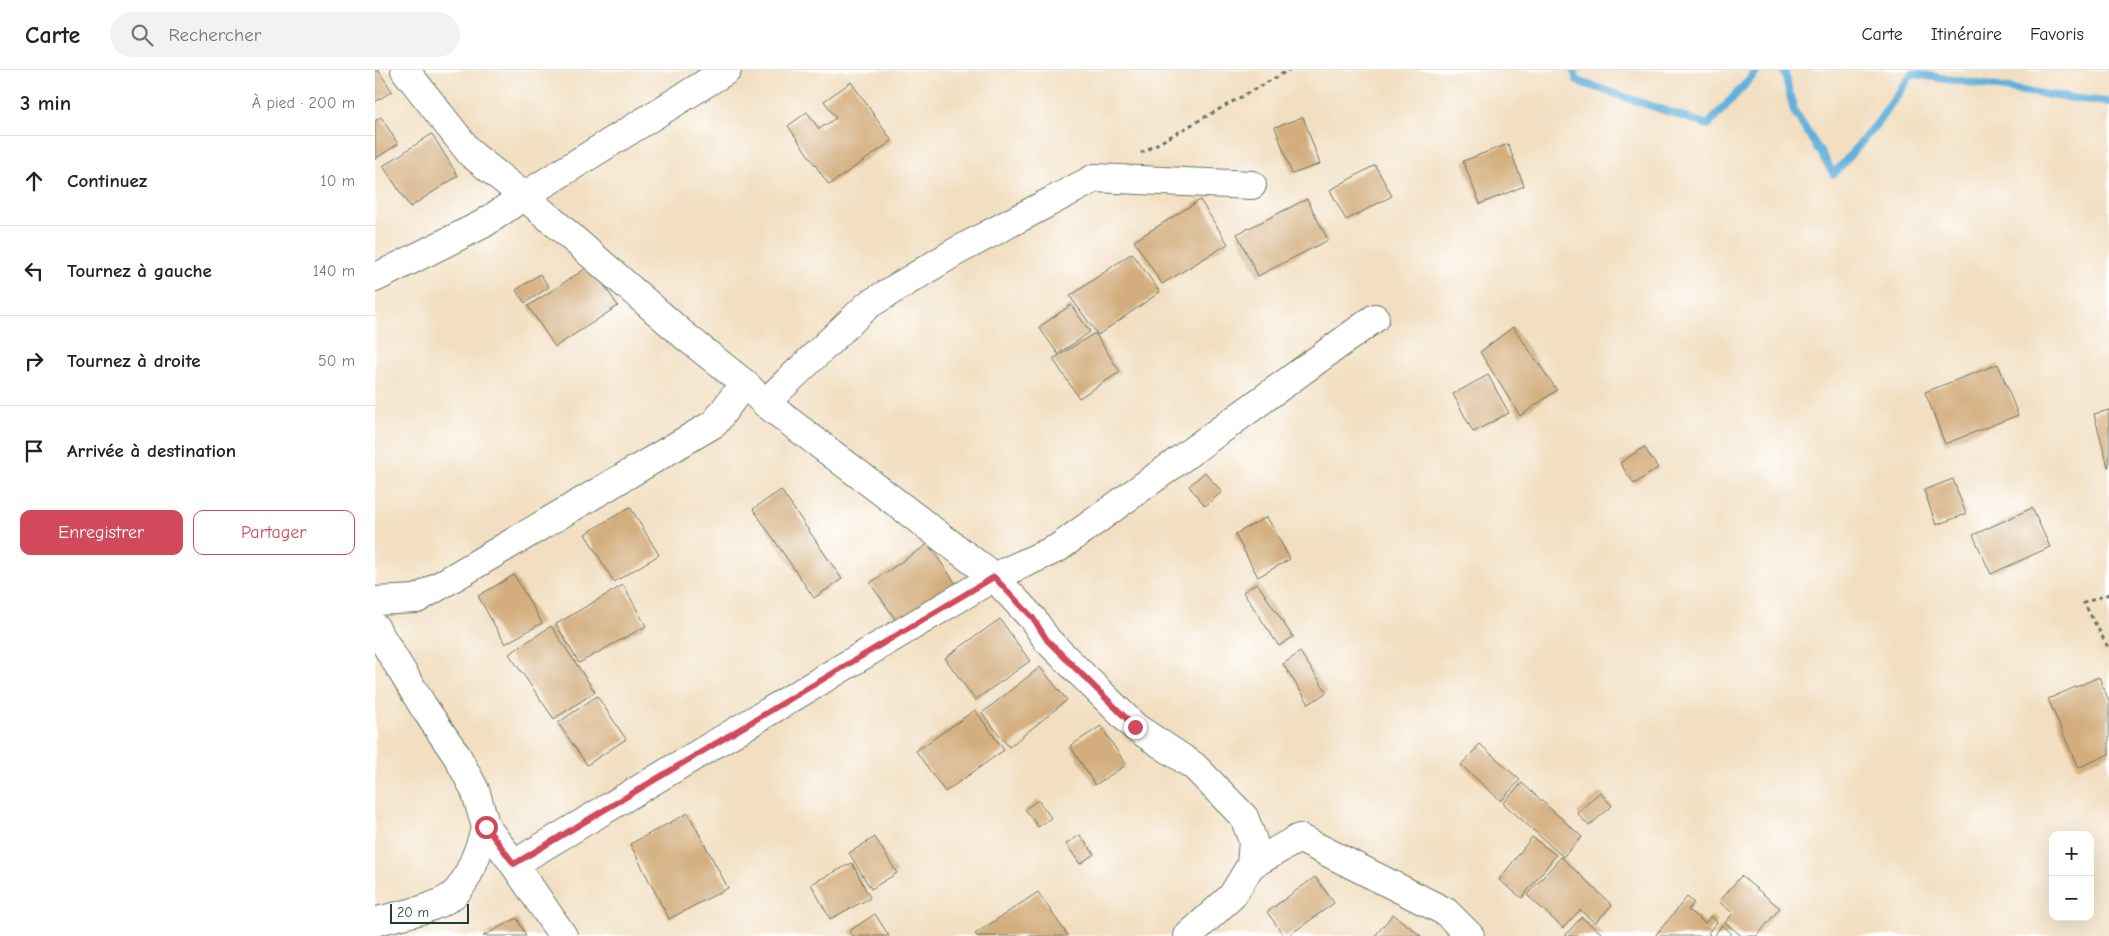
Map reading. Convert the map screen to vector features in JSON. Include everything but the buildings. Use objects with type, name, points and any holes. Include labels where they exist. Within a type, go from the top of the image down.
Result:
[{"type":"street","points":[[405,70],[471,154],[524,196],[685,337],[745,383],[765,403],[994,577],[1033,618],[1047,640],[1135,727],[1194,766],[1244,817],[1253,841],[1251,864],[1232,896],[1201,932]]},
{"type":"street","points":[[375,278],[483,224],[524,196],[727,70]]},
{"type":"street","points":[[765,403],[868,305],[957,251],[1095,178],[1251,185]]},
{"type":"street","points":[[514,864],[994,577],[1058,548],[1375,318]]},
{"type":"street","points":[[375,601],[417,599],[570,509],[715,423],[745,383]]},
{"type":"street","points":[[375,627],[423,706],[457,756],[475,790],[486,827],[514,864],[563,936]]},
{"type":"street","points":[[375,922],[434,905],[453,895],[463,882],[486,827]]},
{"type":"street","points":[[1251,864],[1299,838],[1446,912],[1470,936]]},
{"type":"path","points":[[1137,155],[1289,70]]},
{"type":"path","points":[[2109,594],[2084,603],[2109,649]]},
{"type":"waterway","points":[[1574,70],[1577,81],[1708,125],[1758,70]]},
{"type":"waterway","points":[[1784,70],[1794,111],[1834,174],[1876,125],[1912,74],[2060,97],[2109,102]]},
{"type":"route","points":[[486,827],[514,864],[994,577],[1033,618],[1047,640],[1135,727]]}]
